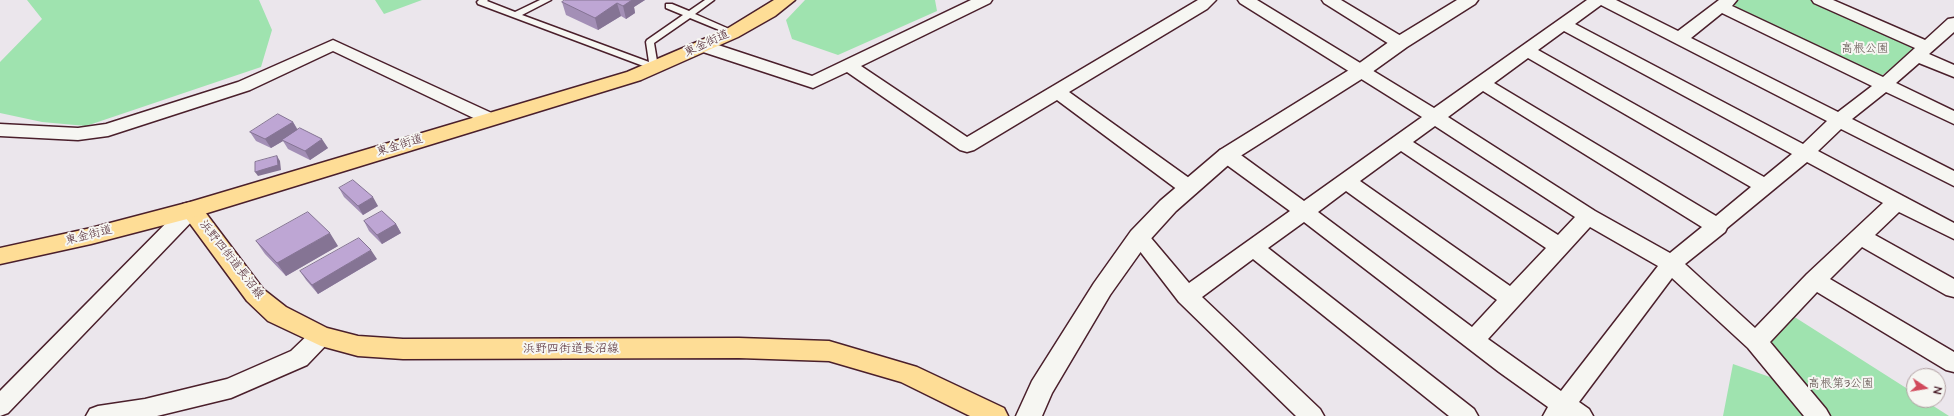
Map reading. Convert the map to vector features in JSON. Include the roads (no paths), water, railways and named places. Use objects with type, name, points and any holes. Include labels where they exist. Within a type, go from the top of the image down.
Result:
[{"type":"main road","name":"東金街道","points":[[0,256],[91,236],[191,210],[634,76],[751,23],[786,0]]},
{"type":"main road","name":"浜野四街道長沼線","points":[[191,210],[255,295],[277,314],[321,336],[358,346],[403,349],[739,348],[829,351],[908,374],[995,416]]},
{"type":"street","points":[[703,46],[813,82],[984,0]]},
{"type":"street","points":[[848,65],[967,146],[1201,6],[1208,0]]},
{"type":"street","points":[[1246,0],[1435,117],[1588,216],[1671,264],[1756,342],[1818,416]]},
{"type":"street","points":[[1330,0],[1400,43]]},
{"type":"street","points":[[1029,416],[1041,389],[1102,289],[1139,237],[1189,188],[1227,155],[1361,71],[1400,43],[1469,0]]},
{"type":"street","points":[[1187,296],[1597,0]]},
{"type":"street","points":[[1604,0],[1954,179]]},
{"type":"street","points":[[1820,0],[1922,52],[1954,72]]},
{"type":"street","points":[[1680,39],[1724,3],[1884,85],[1954,118]]},
{"type":"street","points":[[1563,24],[1954,232]]},
{"type":"street","points":[[1227,155],[1304,211],[1566,412],[1671,264],[1718,227],[1805,153],[1839,120],[1884,85],[1953,26]]},
{"type":"street","points":[[0,130],[78,134],[108,130],[244,86],[333,45],[490,119]]},
{"type":"street","points":[[1527,51],[1765,186]]},
{"type":"street","points":[[1482,83],[1718,227]]},
{"type":"street","points":[[1056,92],[1189,188]]},
{"type":"street","points":[[1400,142],[1559,246]]},
{"type":"street","points":[[1346,181],[1512,299]]},
{"type":"street","points":[[1756,342],[1815,280],[1897,202]]},
{"type":"street","points":[[0,406],[191,210]]},
{"type":"street","points":[[1473,340],[1588,216]]},
{"type":"street","points":[[1139,237],[1187,296],[1312,416]]},
{"type":"street","points":[[1861,237],[1954,289]]},
{"type":"street","points":[[1253,248],[1466,416]]},
{"type":"street","points":[[1815,280],[1954,363]]},
{"type":"street","points":[[98,416],[145,409],[230,388],[299,358],[321,336]]},
{"type":"lane","points":[[484,0],[481,2],[654,67],[650,42],[710,0]]},
{"type":"lane","points":[[515,15],[546,0]]},
{"type":"lane","points":[[669,6],[732,32]]},
{"type":"park label","name":"高根公園","points":[[1865,49]]},
{"type":"park label","name":"高根第3公園","points":[[1841,384]]}]
